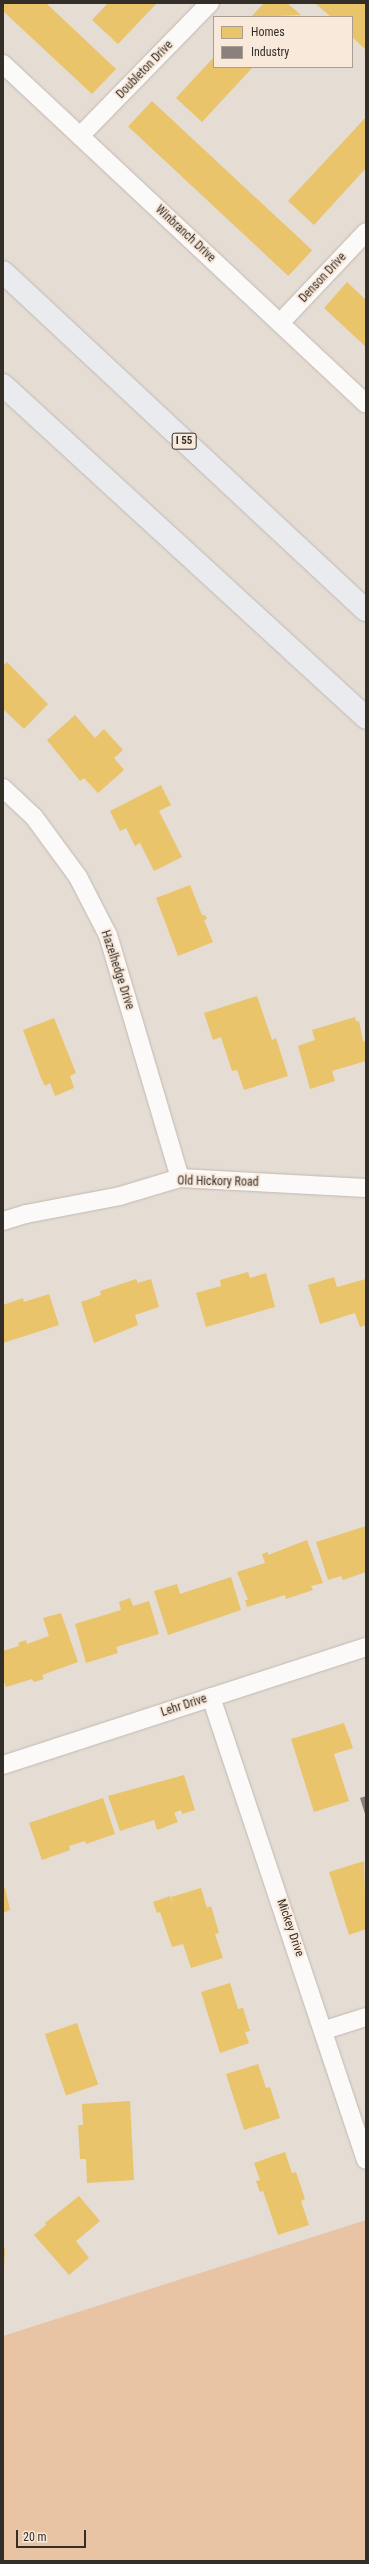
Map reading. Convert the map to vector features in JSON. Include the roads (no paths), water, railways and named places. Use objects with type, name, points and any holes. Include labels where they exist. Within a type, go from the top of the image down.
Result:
[{"type":"highway","name":"I 55","points":[[3,272],[366,610]]},
{"type":"highway","points":[[3,385],[366,718]]},
{"type":"street","name":"Doubleton Drive","points":[[80,136],[210,3]]},
{"type":"street","name":"Winbranch Drive","points":[[3,64],[366,404]]},
{"type":"street","name":"Denson Drive","points":[[280,324],[366,232]]},
{"type":"street","name":"Hazelhedge Drive","points":[[3,788],[34,817],[78,877],[108,935],[180,1178]]},
{"type":"street","name":"Old Hickory Road","points":[[3,1222],[26,1214],[120,1196],[180,1178],[366,1188]]},
{"type":"street","name":"Lehr Drive","points":[[3,1765],[366,1648]]},
{"type":"street","name":"Mickey Drive","points":[[211,1697],[325,2030],[366,2160]]},
{"type":"street","points":[[325,2030],[366,2017]]}]
